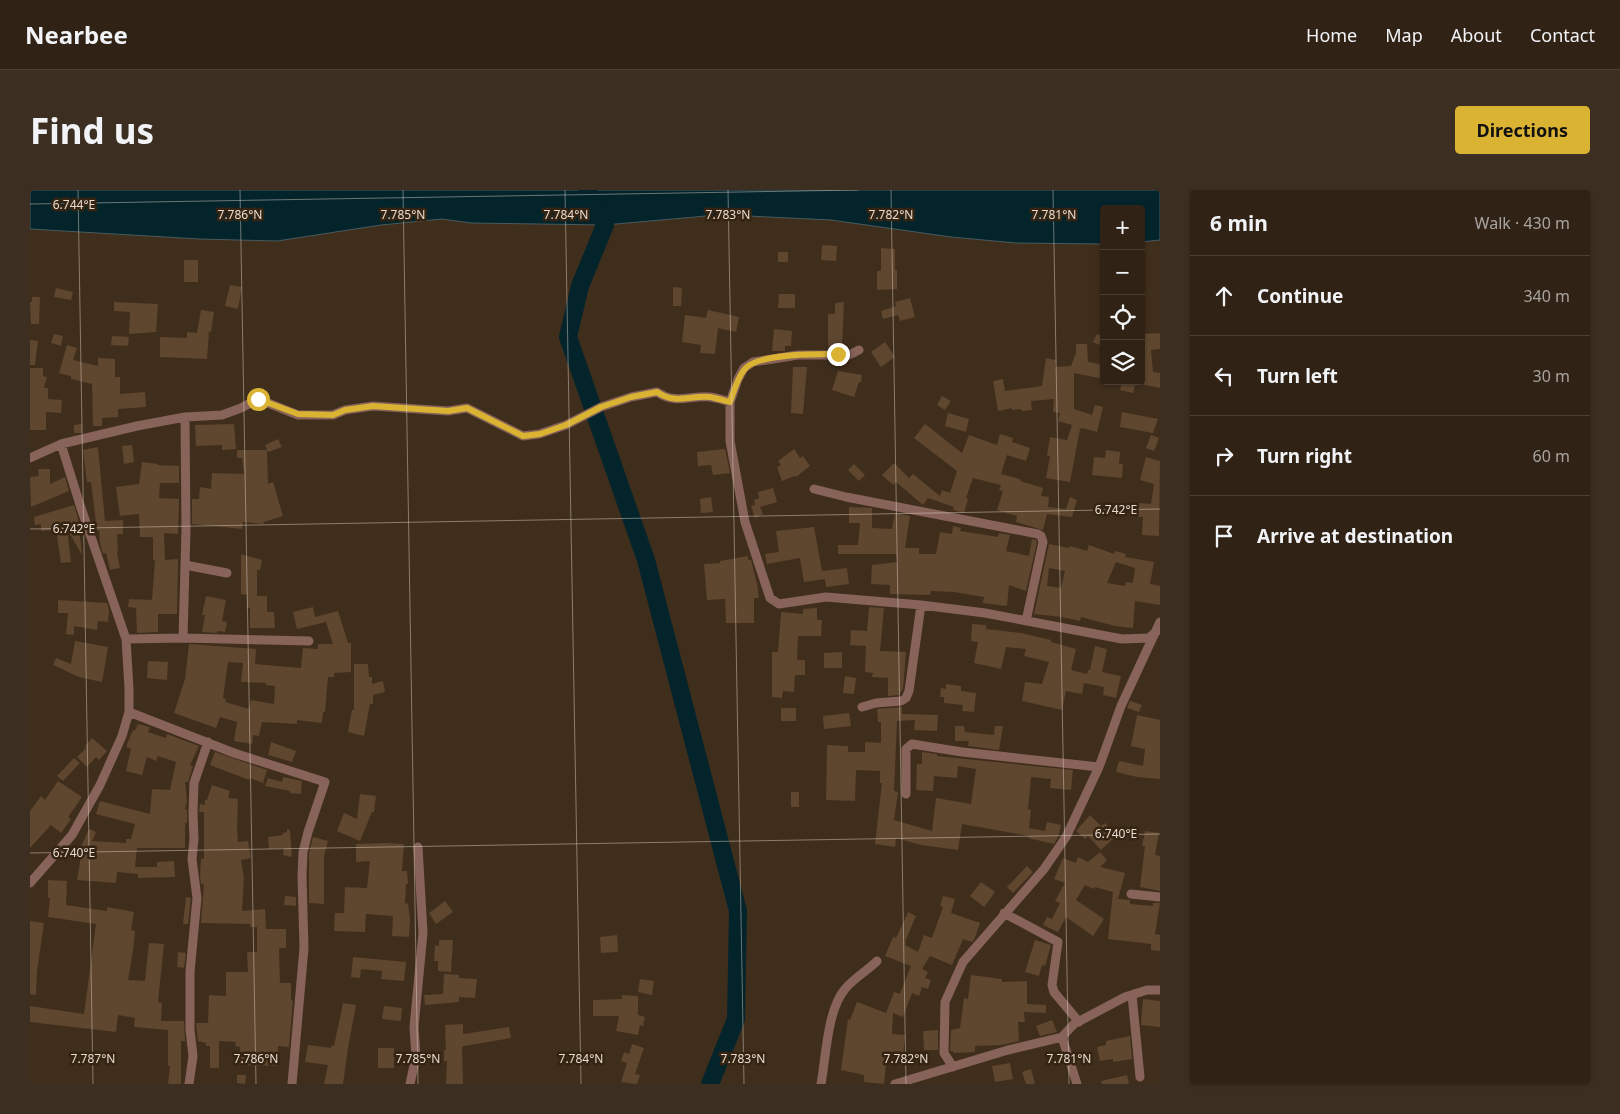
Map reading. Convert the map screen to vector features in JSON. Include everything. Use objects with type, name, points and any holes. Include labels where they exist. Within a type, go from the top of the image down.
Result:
[{"type":"street","points":[[859,350],[848,355],[798,354],[753,362],[744,368],[730,402],[730,441],[737,483],[745,522],[770,598],[779,604],[826,597],[921,605],[986,613],[1122,639],[1150,638],[1159,628]]},
{"type":"street","points":[[30,458],[61,444],[137,426],[185,417],[222,415],[258,399],[298,414],[333,415],[345,410],[373,406],[448,411],[467,408],[523,436],[540,434],[566,425],[601,407],[631,397],[657,392],[666,398],[691,399],[709,397],[730,402]]},
{"type":"street","points":[[183,638],[185,417]]},
{"type":"street","points":[[30,883],[72,835],[107,769],[122,736],[129,712],[126,639],[61,444]]},
{"type":"street","points":[[814,489],[846,497],[1038,534],[1043,542],[1026,621]]},
{"type":"street","points":[[185,565],[227,573]]},
{"type":"street","points":[[862,707],[876,703],[901,701],[906,698],[909,692],[921,605]]},
{"type":"street","points":[[953,1067],[944,1053],[945,1002],[963,962],[1044,869],[1066,837],[1098,768],[1121,706],[1159,628]]},
{"type":"street","points":[[126,639],[183,638],[309,641]]},
{"type":"street","points":[[129,712],[234,753],[324,782],[308,832],[304,852],[302,876],[304,948],[292,1084]]},
{"type":"street","points":[[189,1084],[193,1056],[190,1030],[190,972],[197,898],[192,858],[194,839],[192,813],[194,783],[208,742]]},
{"type":"street","points":[[906,794],[906,749],[912,744],[962,752],[1098,768]]},
{"type":"street","points":[[410,1084],[416,1056],[414,1027],[424,933],[418,847]]},
{"type":"street","points":[[1131,894],[1160,897]]},
{"type":"street","points":[[1004,914],[1058,942],[1052,985],[1054,992],[1079,1022]]},
{"type":"street","points":[[821,1084],[829,1026],[840,998],[847,987],[877,961]]},
{"type":"street","points":[[895,1084],[1008,1050],[1062,1037],[1074,1024],[1132,995],[1147,990],[1160,990]]},
{"type":"street","points":[[1132,995],[1140,1077]]},
{"type":"street","points":[[1062,1037],[1077,1084]]},
{"type":"water","points":[[30,190],[1160,190],[1160,240],[1145,242],[1145,205],[1100,205],[1100,244],[1016,243],[951,237],[831,220],[748,216],[706,216],[605,225],[471,223],[442,219],[381,225],[277,241],[199,239],[30,229]]},
{"type":"building","points":[[822,245],[837,246],[836,261],[821,260]]},
{"type":"building","points":[[881,248],[895,249],[897,289],[877,290],[877,271],[881,271]]},
{"type":"building","points":[[778,252],[788,252],[788,262],[778,262]]},
{"type":"building","points":[[184,260],[198,260],[198,282],[184,282]]},
{"type":"building","points":[[230,285],[242,287],[238,309],[225,306]]},
{"type":"building","points":[[673,287],[682,288],[681,306],[673,306]]},
{"type":"building","points":[[56,288],[73,292],[71,300],[54,297]]},
{"type":"building","points":[[779,294],[795,294],[795,308],[778,308]]},
{"type":"building","points":[[32,297],[40,297],[39,324],[31,324],[30,302],[32,302]]},
{"type":"building","points":[[910,298],[915,317],[900,321],[898,315],[883,319],[881,311],[896,306],[895,302]]},
{"type":"building","points":[[114,302],[158,304],[156,332],[129,334],[130,312],[114,311]]},
{"type":"building","points":[[844,302],[842,346],[828,346],[828,314],[835,314],[835,303]]},
{"type":"building","points":[[201,310],[214,312],[211,332],[209,331],[207,359],[160,357],[160,337],[187,338],[187,332],[197,333]]},
{"type":"building","points":[[708,310],[739,317],[736,332],[718,328],[715,354],[700,353],[701,345],[682,342],[685,315],[706,318]]},
{"type":"building","points":[[774,329],[792,331],[791,346],[785,346],[785,351],[772,351]]},
{"type":"building","points":[[1160,333],[1160,349],[1151,350],[1153,372],[1160,373],[1160,388],[1145,385],[1145,334]]},
{"type":"building","points":[[54,334],[63,336],[61,346],[51,343]]},
{"type":"building","points":[[1097,334],[1100,335],[1100,345],[1093,342]]},
{"type":"building","points":[[112,336],[129,337],[128,346],[111,345]]},
{"type":"building","points":[[30,340],[38,341],[35,365],[30,365]]},
{"type":"building","points":[[885,342],[895,357],[881,367],[871,352]]},
{"type":"building","points":[[1076,344],[1087,344],[1088,362],[1100,364],[1100,378],[1074,373],[1074,409],[1092,415],[1095,405],[1103,407],[1097,432],[1080,429],[1070,482],[1046,478],[1050,456],[1047,456],[1050,437],[1067,440],[1072,425],[1058,421],[1060,413],[1053,412],[1054,399],[1031,401],[1032,410],[1012,410],[1012,408],[998,411],[993,381],[1003,379],[1005,391],[1042,386],[1046,358],[1056,360],[1055,367],[1071,366],[1076,353]]},
{"type":"building","points":[[67,345],[77,348],[73,360],[98,366],[98,358],[115,359],[115,377],[120,377],[120,394],[145,392],[146,407],[118,409],[118,417],[102,418],[102,426],[93,426],[92,384],[71,379],[71,376],[59,373]]},
{"type":"building","points":[[793,367],[807,367],[803,414],[791,413]]},
{"type":"building","points":[[30,368],[43,368],[43,376],[47,377],[44,388],[48,388],[48,399],[62,400],[61,413],[46,412],[46,430],[30,430]]},
{"type":"building","points":[[838,371],[862,375],[854,397],[832,390]]},
{"type":"building","points":[[1121,385],[1135,385],[1133,393],[1120,390]]},
{"type":"building","points":[[942,396],[951,401],[945,410],[937,405]]},
{"type":"building","points":[[1122,412],[1158,419],[1153,433],[1120,427]]},
{"type":"building","points":[[948,413],[969,419],[966,432],[945,426]]},
{"type":"building","points":[[82,424],[82,433],[74,433],[74,425]]},
{"type":"building","points":[[234,424],[236,449],[222,450],[222,445],[196,446],[195,425]]},
{"type":"building","points":[[925,424],[962,453],[969,435],[997,445],[1000,434],[1013,438],[1012,442],[1030,448],[1026,461],[1007,455],[1001,474],[1043,488],[1041,496],[1049,497],[1048,507],[1066,509],[1070,497],[1077,500],[1072,517],[1047,514],[1043,530],[1016,522],[1017,516],[997,510],[1003,491],[999,490],[1001,485],[973,478],[966,498],[968,499],[964,513],[953,510],[954,507],[928,498],[923,505],[896,482],[893,485],[882,475],[894,463],[909,478],[913,474],[940,496],[942,490],[950,493],[957,471],[914,438]]},
{"type":"building","points":[[1151,435],[1159,438],[1154,451],[1146,448]]},
{"type":"building","points":[[278,439],[282,447],[268,452],[265,445]]},
{"type":"building","points":[[132,445],[134,462],[124,464],[122,446]]},
{"type":"building","points":[[98,447],[105,521],[123,520],[123,534],[117,534],[117,553],[120,568],[110,570],[106,553],[103,554],[99,530],[97,531],[91,482],[87,482],[83,450]]},
{"type":"building","points":[[725,449],[730,473],[713,475],[711,465],[698,466],[697,452]]},
{"type":"building","points":[[794,449],[800,458],[803,456],[810,466],[796,477],[782,481],[777,467],[781,465],[778,461]]},
{"type":"building","points":[[237,450],[267,450],[268,484],[273,482],[283,516],[263,524],[243,522],[242,529],[192,524],[192,499],[199,499],[200,487],[211,489],[212,473],[244,474],[242,458],[237,458]]},
{"type":"building","points":[[1106,450],[1120,452],[1119,464],[1123,464],[1122,478],[1092,475],[1094,457],[1105,458]]},
{"type":"building","points":[[1146,457],[1160,461],[1159,536],[1142,535],[1143,517],[1138,517],[1139,503],[1151,504],[1154,484],[1140,480]]},
{"type":"building","points":[[142,462],[179,466],[179,483],[160,483],[159,498],[179,499],[178,534],[164,533],[165,560],[178,559],[177,614],[158,614],[158,632],[137,633],[136,608],[128,607],[129,599],[152,600],[155,560],[153,560],[153,537],[140,537],[139,514],[120,516],[116,487],[139,484]]},
{"type":"building","points":[[854,464],[865,475],[859,481],[848,470]]},
{"type":"building","points":[[38,469],[50,469],[50,484],[65,477],[69,491],[31,507],[30,477],[39,476]]},
{"type":"building","points":[[773,488],[777,502],[760,507],[763,514],[755,518],[751,506],[755,505],[754,500],[759,498],[758,492]]},
{"type":"building","points":[[711,497],[713,512],[701,513],[700,499]]},
{"type":"building","points":[[74,505],[78,518],[82,555],[67,529],[71,562],[61,563],[56,530],[41,531],[41,524],[35,525],[34,517]]},
{"type":"building","points":[[849,507],[872,508],[872,528],[892,529],[895,513],[910,516],[905,548],[919,548],[919,554],[936,554],[940,532],[952,534],[953,526],[961,528],[960,531],[998,537],[999,533],[1010,535],[1006,551],[1029,556],[1032,539],[1036,540],[1026,591],[1009,585],[1007,606],[983,603],[984,597],[954,592],[931,591],[930,595],[890,594],[890,585],[871,584],[872,565],[897,562],[896,554],[838,554],[838,545],[858,545],[860,523],[849,523]]},
{"type":"building","points":[[814,527],[822,571],[847,568],[849,584],[826,587],[825,579],[804,582],[800,558],[767,564],[765,554],[779,552],[776,531]]},
{"type":"building","points":[[1049,544],[1069,548],[1070,546],[1087,551],[1089,545],[1114,554],[1115,551],[1126,554],[1125,557],[1154,562],[1150,584],[1160,586],[1160,605],[1135,601],[1133,628],[1115,626],[1081,617],[1080,621],[1034,614]],"holes":[[[1116,562],[1135,568],[1133,583],[1126,582],[1125,586],[1107,583]],[[1049,568],[1065,571],[1061,588],[1047,586]]]},
{"type":"building","points":[[241,554],[262,560],[260,570],[257,570],[257,596],[267,596],[267,612],[274,612],[275,628],[250,628],[250,608],[247,608],[247,595],[241,594]]},
{"type":"building","points":[[748,556],[748,560],[751,560],[759,598],[754,598],[754,623],[726,623],[725,599],[707,600],[704,564],[720,563],[720,561]]},
{"type":"building","points":[[206,596],[226,600],[222,621],[227,622],[225,632],[202,632],[205,615],[202,615]]},
{"type":"building","points":[[58,600],[107,603],[109,610],[108,622],[98,621],[97,630],[74,626],[74,635],[66,634],[68,613],[58,613]]},
{"type":"building","points":[[313,607],[315,617],[338,611],[348,643],[351,643],[351,672],[334,673],[334,677],[328,677],[325,712],[323,712],[322,723],[297,720],[297,724],[262,722],[259,736],[253,735],[252,744],[234,741],[237,722],[220,717],[216,728],[174,713],[185,679],[189,644],[256,649],[255,664],[301,668],[303,648],[318,649],[318,644],[333,644],[326,622],[297,629],[293,612]],"holes":[[[228,662],[243,663],[241,682],[266,683],[266,685],[275,686],[274,704],[251,700],[249,709],[225,702],[226,699],[223,698]]]},
{"type":"building","points":[[869,607],[884,608],[880,651],[906,652],[903,689],[899,695],[888,696],[888,678],[872,677],[873,673],[865,672],[866,646],[850,645],[851,630],[867,631]]},
{"type":"building","points":[[817,608],[817,620],[822,620],[821,636],[798,636],[797,660],[805,660],[805,675],[795,675],[794,692],[783,691],[782,698],[772,697],[772,652],[778,652],[781,612],[803,614],[803,609]]},
{"type":"building","points":[[972,624],[986,625],[986,629],[1021,633],[1051,640],[1051,642],[1076,649],[1071,670],[1087,674],[1088,670],[1090,670],[1095,646],[1107,649],[1102,672],[1121,676],[1116,698],[1103,695],[1104,687],[1084,683],[1082,694],[1066,691],[1062,710],[1022,701],[1025,682],[1042,684],[1049,662],[1024,656],[1026,649],[1006,647],[1001,669],[974,663],[978,642],[971,641]]},
{"type":"building","points":[[75,641],[108,647],[102,682],[79,677],[53,665],[56,658],[71,664]]},
{"type":"building","points":[[842,652],[842,668],[824,668],[824,653]]},
{"type":"building","points":[[148,661],[168,662],[167,680],[147,678]]},
{"type":"building","points":[[354,664],[368,664],[369,677],[372,677],[372,684],[383,681],[385,692],[373,695],[373,704],[370,704],[364,736],[348,732],[352,710],[354,710]]},
{"type":"building","points":[[845,676],[856,678],[854,694],[843,693]]},
{"type":"building","points":[[946,684],[961,686],[961,691],[976,693],[974,712],[962,711],[963,705],[944,703],[944,697],[940,697],[941,688],[946,689]]},
{"type":"building","points":[[1130,701],[1142,705],[1139,712],[1127,708]]},
{"type":"building","points":[[902,707],[902,714],[938,715],[937,731],[914,730],[915,720],[897,721],[894,791],[898,792],[894,820],[932,831],[936,798],[971,804],[976,769],[958,766],[957,778],[934,776],[933,791],[916,790],[917,764],[922,764],[922,752],[937,754],[937,756],[1073,770],[1071,790],[1050,788],[1051,779],[1031,777],[1028,809],[1031,810],[1029,828],[1045,831],[1047,822],[1061,825],[1054,844],[1028,838],[1029,836],[962,824],[958,850],[921,845],[896,838],[895,847],[875,844],[882,783],[880,783],[880,771],[856,770],[855,801],[826,800],[827,745],[848,746],[848,752],[865,752],[865,742],[881,743],[881,722],[878,722],[877,709]]},
{"type":"building","points":[[781,708],[796,708],[796,721],[781,721]]},
{"type":"building","points":[[849,713],[851,726],[824,729],[823,716]]},
{"type":"building","points":[[1137,715],[1160,720],[1160,779],[1137,777],[1116,772],[1119,761],[1143,766],[1145,749],[1131,746]]},
{"type":"building","points":[[138,724],[150,727],[148,732],[166,738],[167,734],[199,746],[190,765],[193,766],[188,782],[185,782],[187,823],[185,823],[185,848],[137,848],[135,867],[157,867],[157,862],[174,861],[175,877],[138,878],[138,874],[117,872],[116,883],[77,880],[82,850],[80,849],[89,829],[96,832],[92,841],[126,843],[126,839],[131,839],[135,824],[96,814],[100,801],[150,814],[152,789],[170,790],[176,762],[158,756],[156,761],[147,757],[142,775],[126,771],[131,749],[127,747],[127,744]]},
{"type":"building","points":[[955,726],[964,726],[965,732],[994,735],[995,726],[1003,726],[999,750],[968,746],[969,741],[955,741]]},
{"type":"building","points":[[92,738],[107,751],[99,760],[96,757],[87,767],[77,757]]},
{"type":"building","points":[[271,742],[296,751],[292,762],[268,755]]},
{"type":"building","points":[[215,752],[267,770],[263,783],[250,778],[249,780],[210,765]]},
{"type":"building","points":[[74,758],[80,763],[63,781],[57,776]]},
{"type":"building","points":[[283,777],[302,781],[301,794],[265,786],[268,778],[282,782]]},
{"type":"building","points":[[58,781],[82,797],[68,817],[71,819],[61,833],[51,825],[30,848],[30,811],[41,796],[45,800]]},
{"type":"building","points":[[212,785],[230,791],[228,798],[238,799],[238,842],[248,841],[251,858],[241,860],[244,878],[242,911],[265,909],[266,929],[286,929],[286,948],[279,948],[280,983],[291,983],[291,1000],[293,1001],[289,1047],[278,1046],[278,1066],[240,1065],[240,1047],[235,1046],[236,1042],[219,1041],[219,1068],[210,1068],[210,1046],[206,1046],[206,1043],[198,1041],[196,1023],[208,1023],[209,995],[226,996],[226,972],[248,972],[247,952],[257,952],[257,927],[250,927],[250,924],[201,923],[204,884],[201,884],[200,876],[201,859],[204,859],[204,812],[199,812],[200,804],[205,805],[205,800],[207,800]]},
{"type":"building","points":[[791,792],[799,792],[799,807],[791,807]]},
{"type":"building","points":[[360,794],[376,796],[374,812],[372,812],[360,841],[337,831],[344,813],[357,819]]},
{"type":"building","points":[[1090,815],[1101,826],[1105,823],[1116,836],[1101,850],[1088,836],[1085,839],[1076,831]]},
{"type":"building","points":[[287,829],[290,830],[292,857],[283,855],[284,848],[269,849],[268,837],[283,835],[283,833],[287,832]]},
{"type":"building","points":[[1145,831],[1159,833],[1155,855],[1160,856],[1160,891],[1140,887],[1145,846],[1142,846]]},
{"type":"building","points":[[313,837],[328,841],[324,856],[324,904],[309,903],[309,853]]},
{"type":"building","points":[[356,844],[404,844],[402,871],[407,871],[408,884],[406,884],[405,904],[408,903],[409,937],[392,936],[393,916],[366,914],[365,932],[334,931],[335,913],[344,913],[345,887],[367,888],[370,861],[356,862]]},
{"type":"building","points":[[1100,852],[1107,860],[1100,867],[1125,873],[1118,899],[1130,900],[1130,904],[1153,906],[1153,903],[1160,903],[1155,934],[1160,935],[1160,951],[1151,950],[1151,944],[1108,939],[1113,892],[1095,887],[1094,889],[1085,885],[1076,900],[1104,919],[1093,936],[1066,917],[1058,932],[1043,925],[1047,917],[1052,919],[1060,903],[1055,901],[1065,883],[1054,879],[1063,858],[1076,863],[1078,857],[1088,862]]},
{"type":"building","points":[[1027,866],[1033,872],[1013,893],[1007,887]]},
{"type":"building","points":[[48,880],[67,881],[66,905],[107,911],[107,907],[134,912],[131,930],[135,931],[128,980],[145,981],[149,943],[164,944],[158,1002],[162,1003],[161,1021],[184,1021],[185,1041],[181,1041],[181,1084],[168,1084],[170,1066],[168,1066],[168,1030],[134,1027],[135,1018],[118,1015],[116,1032],[30,1022],[30,1006],[84,1014],[96,924],[48,917],[50,898],[48,898]]},
{"type":"building","points":[[981,882],[995,892],[984,907],[970,896]]},
{"type":"building","points":[[285,896],[296,897],[296,906],[284,905]]},
{"type":"building","points":[[943,896],[955,899],[951,913],[980,923],[974,940],[972,942],[963,939],[952,965],[930,956],[922,969],[928,972],[925,978],[931,980],[928,989],[922,987],[919,996],[912,993],[903,1017],[893,1013],[892,1034],[905,1035],[903,1057],[887,1055],[884,1084],[864,1082],[864,1075],[841,1070],[848,1019],[850,1020],[857,1002],[886,1013],[894,992],[900,994],[911,966],[885,956],[893,937],[896,938],[908,912],[916,916],[905,945],[918,952],[924,935],[932,938],[943,907],[940,906]]},
{"type":"building","points":[[186,897],[191,898],[188,924],[183,924]]},
{"type":"building","points":[[445,901],[453,912],[436,924],[429,913]]},
{"type":"building","points":[[30,921],[44,923],[37,971],[36,995],[30,994]]},
{"type":"building","points":[[617,935],[618,952],[601,953],[600,937]]},
{"type":"building","points":[[439,940],[453,940],[451,972],[438,971],[438,961],[434,961],[435,945],[439,946]]},
{"type":"building","points":[[1035,940],[1051,945],[1045,966],[1042,965],[1039,976],[1025,972]]},
{"type":"building","points":[[178,952],[186,953],[184,968],[177,967]]},
{"type":"building","points":[[353,957],[406,962],[404,981],[381,979],[382,971],[361,969],[360,978],[351,977]]},
{"type":"building","points":[[444,974],[459,975],[459,978],[477,979],[475,998],[459,997],[459,1002],[425,1005],[424,995],[443,994]]},
{"type":"building","points":[[971,975],[1002,979],[1002,982],[1027,981],[1027,1004],[1046,1005],[1046,1013],[1024,1012],[1025,1022],[1018,1022],[1019,1041],[1002,1045],[975,1046],[975,1052],[954,1053],[950,1051],[951,1030],[960,1028],[964,998],[968,999]]},
{"type":"building","points":[[640,979],[654,981],[652,995],[638,992]]},
{"type":"building","points":[[622,995],[638,996],[638,1015],[645,1017],[643,1026],[640,1025],[638,1035],[616,1031],[619,1016],[593,1016],[593,1000],[622,999]]},
{"type":"building","points":[[1143,999],[1160,1001],[1160,1027],[1141,1025]]},
{"type":"building","points":[[343,1003],[356,1005],[343,1084],[324,1084],[328,1065],[305,1062],[308,1045],[331,1048],[332,1045],[334,1046]]},
{"type":"building","points":[[384,1006],[402,1008],[401,1021],[382,1019]]},
{"type":"building","points":[[1052,1020],[1057,1032],[1040,1036],[1036,1026]]},
{"type":"building","points":[[463,1024],[463,1034],[509,1027],[511,1038],[462,1047],[463,1084],[446,1084],[447,1061],[444,1061],[444,1050],[446,1050],[445,1025]]},
{"type":"building","points":[[938,1030],[938,1050],[924,1050],[923,1031]]},
{"type":"building","points":[[1130,1036],[1132,1059],[1113,1062],[1113,1059],[1100,1061],[1097,1047],[1106,1045],[1106,1041]]},
{"type":"building","points":[[632,1044],[644,1048],[635,1074],[640,1075],[637,1084],[621,1082],[627,1063],[621,1061],[624,1052],[629,1054]]},
{"type":"building","points":[[378,1048],[394,1048],[394,1068],[378,1068]]},
{"type":"building","points":[[1010,1063],[1013,1079],[995,1082],[992,1066]]},
{"type":"building","points":[[1031,1069],[1035,1084],[1026,1084],[1022,1072]]},
{"type":"building","points":[[237,1075],[246,1075],[245,1084],[237,1083]]},
{"type":"building","points":[[1127,1075],[1129,1084],[1102,1084],[1101,1081]]},
{"type":"waterway","points":[[587,190],[605,225],[580,286],[568,337],[646,560],[738,911],[736,1019],[710,1084]]},
{"type":"route","points":[[258,399],[298,414],[333,415],[345,410],[373,406],[448,411],[467,408],[523,436],[540,434],[566,425],[601,407],[631,397],[657,392],[666,398],[691,399],[709,397],[730,402],[744,368],[753,362],[798,354],[838,354]]}]
